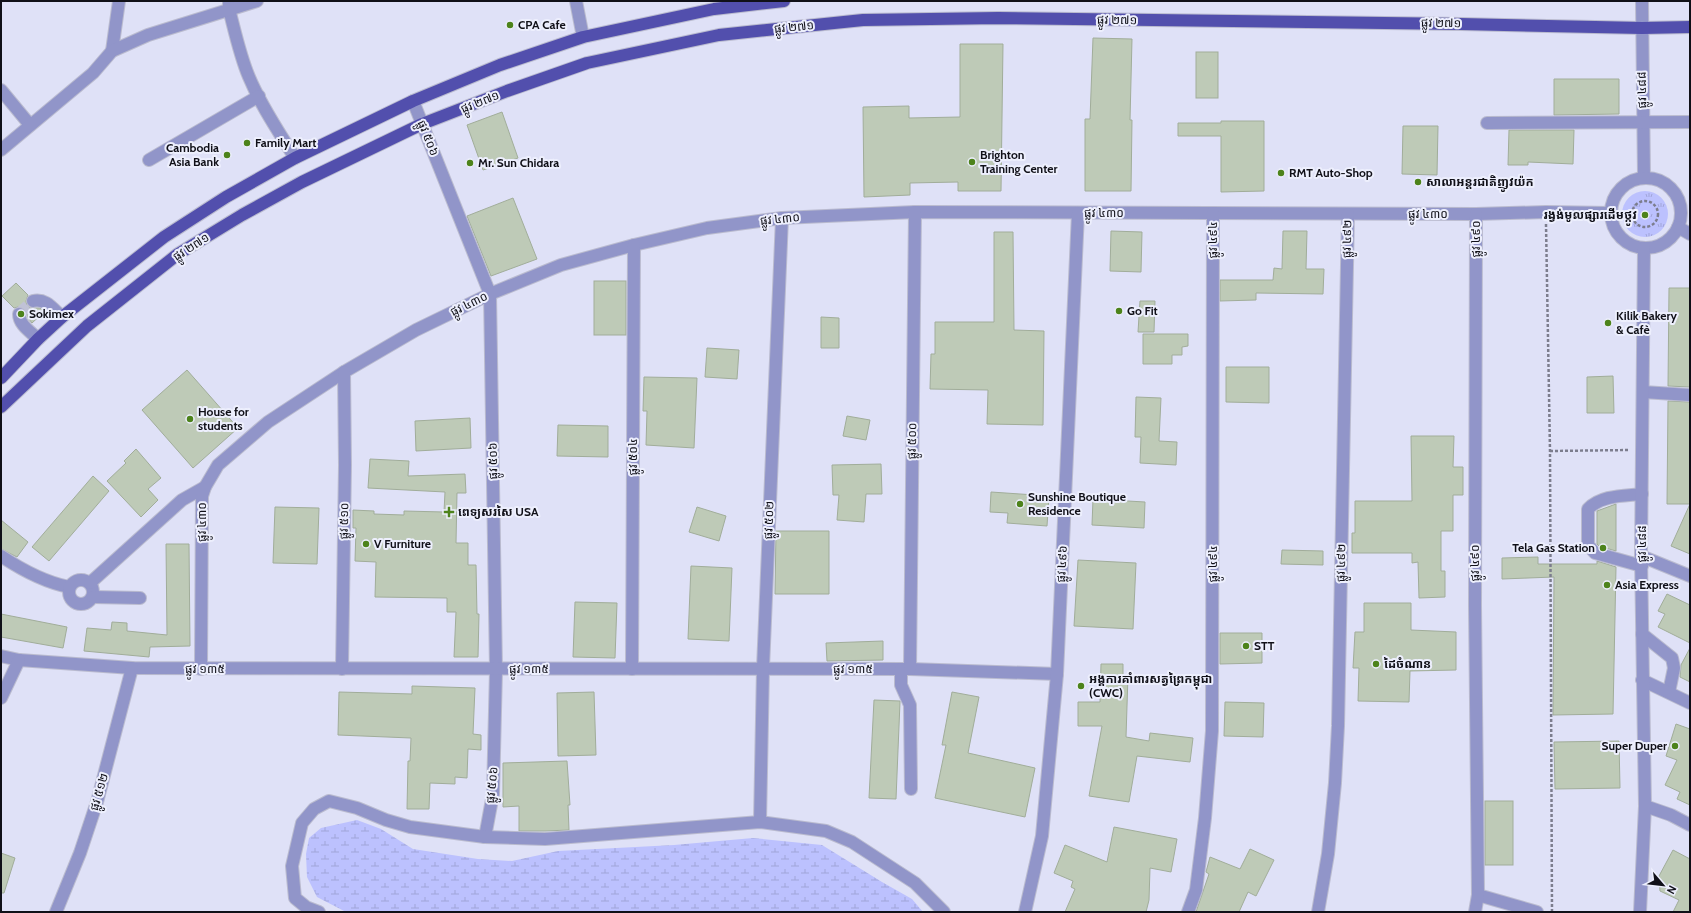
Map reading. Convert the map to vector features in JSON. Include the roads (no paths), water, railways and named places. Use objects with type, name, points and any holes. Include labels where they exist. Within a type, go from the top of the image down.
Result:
[{"type":"main road","name":"ផ្លូវ ២៧១","points":[[1,378],[38,339],[62,317],[164,237],[226,197],[295,158],[413,100],[500,65],[583,37],[714,9],[784,1]]},
{"type":"main road","name":"ផ្លូវ ២៧១","points":[[1,407],[87,326],[178,254],[302,182],[422,124],[507,91],[587,63],[719,35],[863,20],[1006,18],[1690,28]]},
{"type":"street","points":[[112,51],[119,1]]},
{"type":"street","points":[[1,150],[93,73],[112,51],[148,35],[229,5],[257,1]]},
{"type":"street","points":[[576,1],[583,37]]},
{"type":"street","name":"ផ្លូវ ៤៨៨","points":[[1642,1],[1644,178]]},
{"type":"street","points":[[229,5],[241,55],[249,78],[295,158]]},
{"type":"street","points":[[1,90],[30,125]]},
{"type":"street","points":[[150,160],[259,96]]},
{"type":"street","name":"ផ្លូវ ៥០៦","points":[[413,100],[490,294],[496,670],[493,794],[485,837]]},
{"type":"street","points":[[1487,123],[1690,122]]},
{"type":"street","points":[[1644,178],[1662,182],[1669,187],[1685,211],[1672,236],[1664,243],[1654,247],[1644,248],[1631,245],[1620,237],[1612,222],[1611,213],[1617,193],[1624,185],[1634,180],[1644,178]]},
{"type":"street","name":"ផ្លូវ ៤៣០","points":[[201,669],[202,496],[204,487],[218,465],[268,422],[344,372],[416,330],[490,294],[561,266],[634,245],[707,228],[782,218],[915,212],[1348,214],[1476,214],[1546,212],[1611,213]]},
{"type":"street","name":"ផ្លូវ ៥០០","points":[[911,789],[910,705],[901,685],[906,669],[915,212]]},
{"type":"street","name":"ផ្លូវ ៤៩៦","points":[[1025,912],[1042,836],[1057,674],[1078,213]]},
{"type":"street","name":"ផ្លូវ ៤៩៤","points":[[1188,912],[1196,890],[1205,818],[1212,731],[1213,213]]},
{"type":"street","name":"ផ្លូវ ៤៩២","points":[[1318,912],[1328,854],[1335,783],[1338,726],[1348,214]]},
{"type":"street","name":"ផ្លូវ ៤៩០","points":[[1475,912],[1478,895],[1475,605],[1476,214]]},
{"type":"street","name":"ផ្លូវ ៥០២","points":[[760,822],[763,668],[782,218]]},
{"type":"street","points":[[1678,227],[1690,234]]},
{"type":"street","name":"ផ្លូវ ៥០៤","points":[[632,669],[634,245]]},
{"type":"street","name":"ផ្លូវ ៤៨៨","points":[[1640,912],[1644,806],[1642,680],[1642,450],[1644,248]]},
{"type":"street","points":[[33,301],[40,299],[62,317]]},
{"type":"street","points":[[19,314],[22,324],[38,339]]},
{"type":"street","name":"ផ្លូវ ៥១០","points":[[342,669],[345,465],[344,372]]},
{"type":"street","points":[[1643,392],[1690,395]]},
{"type":"street","points":[[90,583],[182,500],[204,487]]},
{"type":"street","points":[[1642,494],[1613,497],[1594,502],[1588,509],[1588,545],[1595,553],[1642,561],[1690,576]]},
{"type":"street","points":[[1,556],[24,571],[56,585],[69,587]]},
{"type":"street","points":[[82,579],[90,583],[93,588],[93,596],[86,604],[77,604],[73,602],[69,596],[69,587],[74,582],[82,579]]},
{"type":"street","points":[[93,596],[140,598]]},
{"type":"street","points":[[1642,634],[1672,658],[1674,668],[1669,692]]},
{"type":"street","name":"ផ្លូវ ១៣៥","points":[[1,656],[20,660],[132,668],[496,670],[763,668],[906,669],[1057,674]]},
{"type":"street","points":[[1,698],[20,660]]},
{"type":"street","name":"ផ្លូវ ៥១២","points":[[56,912],[80,853],[96,802],[132,668]]},
{"type":"street","points":[[1642,680],[1690,703]]},
{"type":"street","points":[[318,912],[306,907],[295,898],[292,866],[302,823],[314,809],[329,801],[357,808],[386,820],[410,826],[485,837],[545,839],[760,822],[826,831],[852,842],[915,883],[944,912]]},
{"type":"street","points":[[1644,806],[1671,815],[1690,825]]},
{"type":"street","points":[[1478,895],[1537,912]]},
{"type":"tunnel","points":[[19,314],[33,301]]},
{"type":"place","name":"CPA Cafe","points":[[510,25]]},
{"type":"place","name":"Family Mart","points":[[247,143]]},
{"type":"place","name":"Cambodia Asia Bank","points":[[227,155]]},
{"type":"place","name":"Brighton Training Center","points":[[972,162]]},
{"type":"place","name":"Mr. Sun Chidara","points":[[470,163]]},
{"type":"place","name":"RMT Auto-Shop","points":[[1281,173]]},
{"type":"place","name":"សាលាអន្តរជាតិញូវយ៉ក","points":[[1418,182]]},
{"type":"place","name":"រង្វង់មូលផ្សារដើមថ្កូវ","points":[[1645,215]]},
{"type":"place","name":"Go Fit","points":[[1119,311]]},
{"type":"place","name":"Sokimex","points":[[21,314]]},
{"type":"place","name":"Kilik Bakery & Cafè","points":[[1608,323]]},
{"type":"place","name":"House for students","points":[[190,419]]},
{"type":"place","name":"Sunshine Boutique Residence","points":[[1020,504]]},
{"type":"place","name":"ពេទ្យសរសៃ USA","points":[[449,512]]},
{"type":"place","name":"V Furniture","points":[[366,544]]},
{"type":"place","name":"Tela Gas Station","points":[[1603,548]]},
{"type":"place","name":"Asia Express","points":[[1607,585]]},
{"type":"place","name":"STT","points":[[1246,646]]},
{"type":"place","name":"ដៃចំណាន","points":[[1376,664]]},
{"type":"place","name":"អង្គការគាំពារសត្វព្រៃកម្ពុជា (CWC)","points":[[1081,686]]},
{"type":"place","name":"Super Duper","points":[[1675,746]]}]
